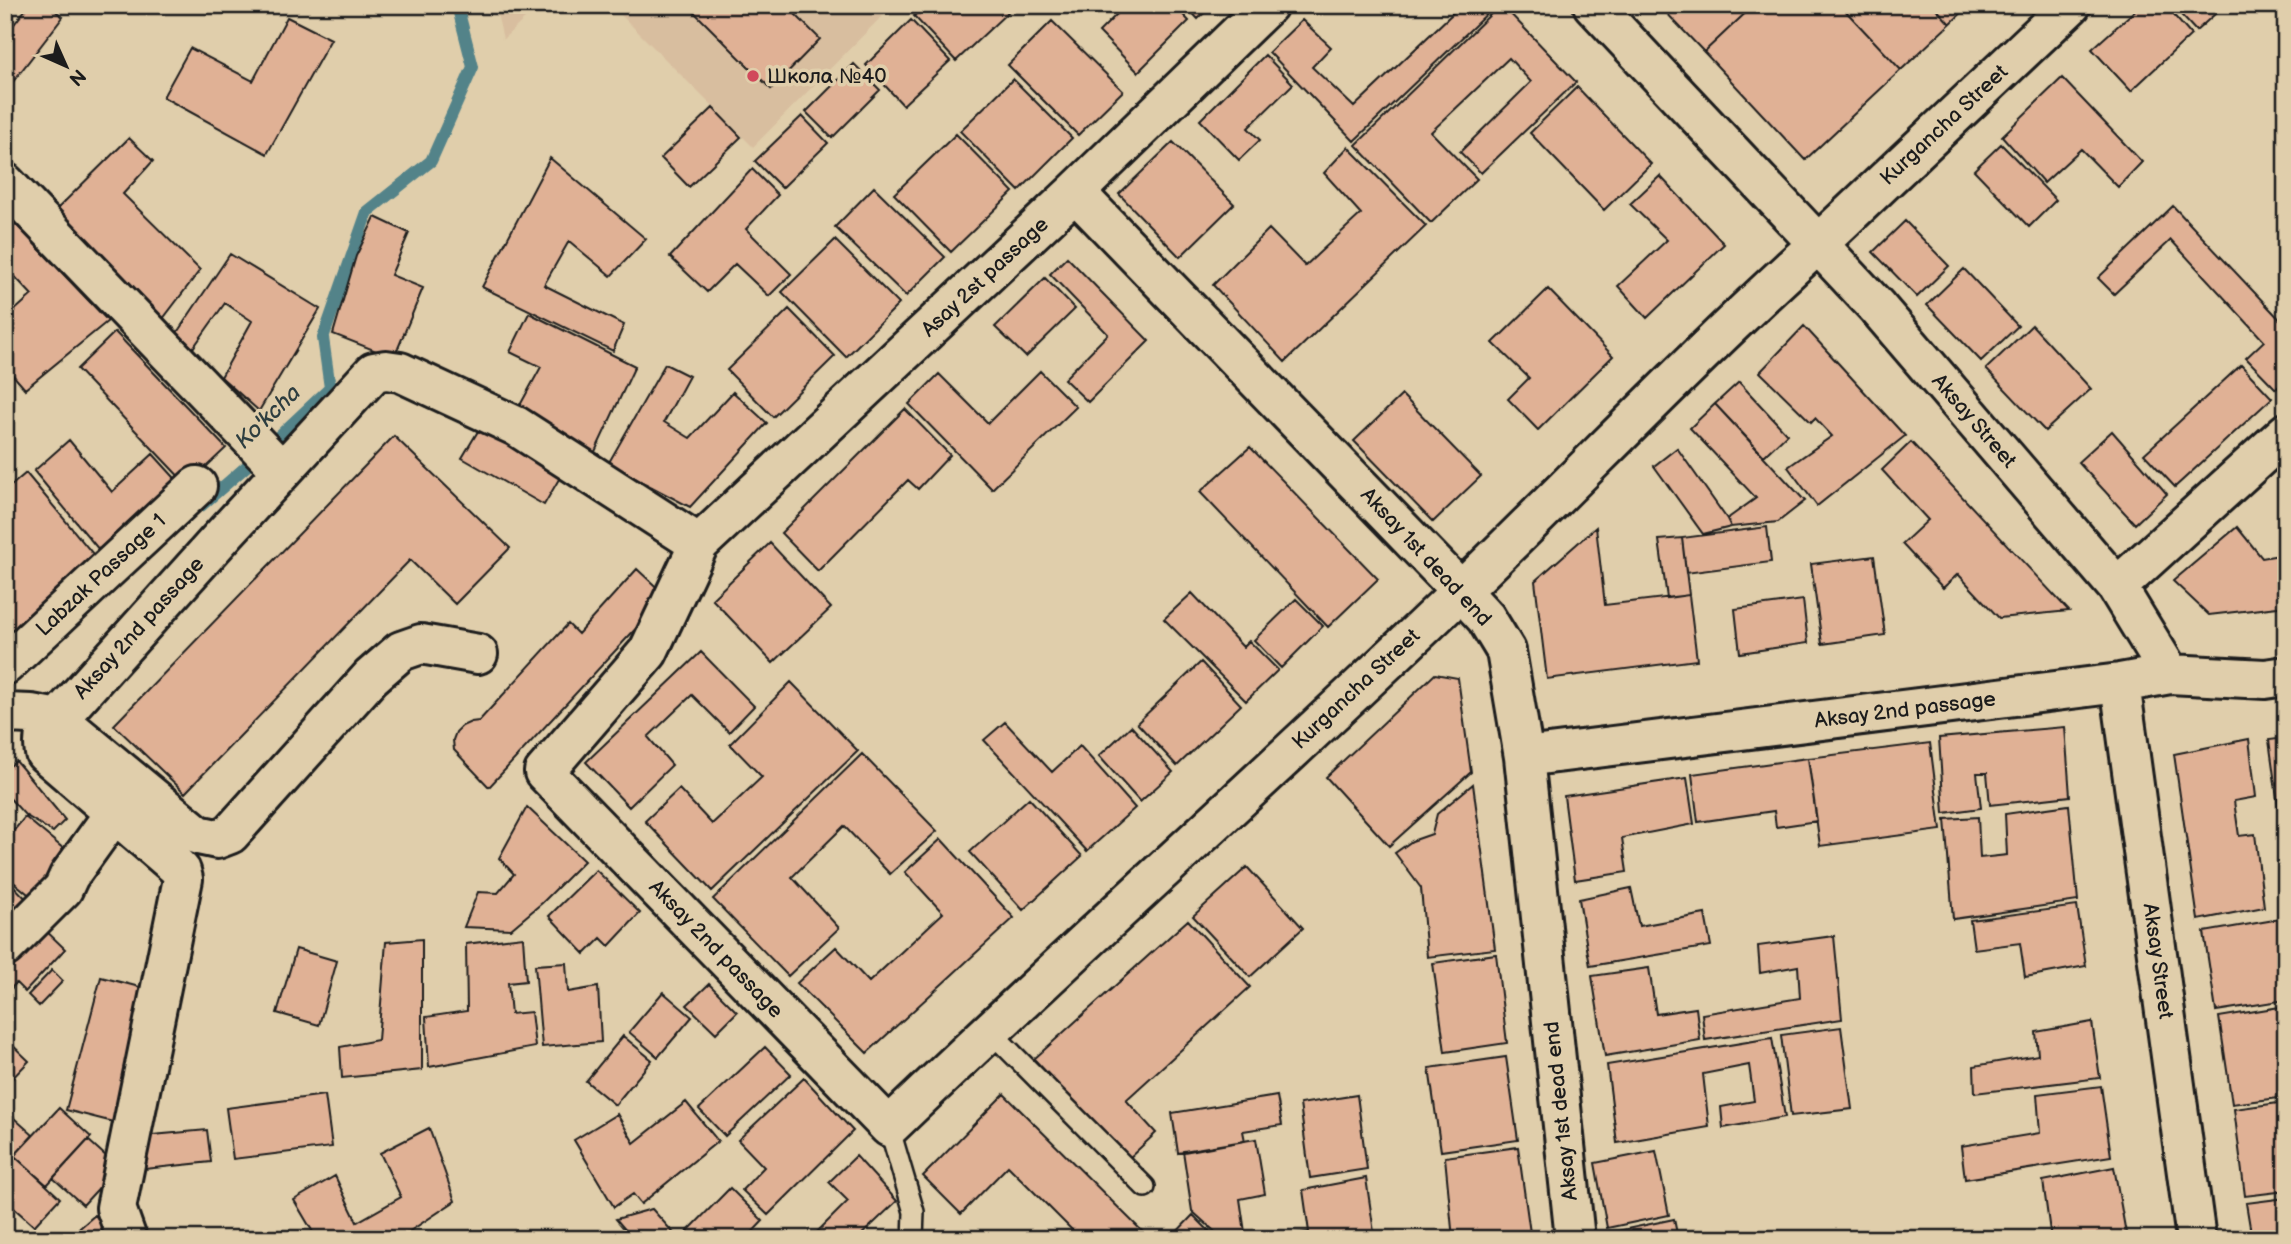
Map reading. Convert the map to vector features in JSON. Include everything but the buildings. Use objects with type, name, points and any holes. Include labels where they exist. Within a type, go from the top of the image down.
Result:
[{"type":"street","name":"Asay 2st passage","points":[[699,544],[1075,192],[1268,5]]},
{"type":"street","points":[[1593,5],[1818,244]]},
{"type":"street","name":"Kurgancha Street","points":[[889,1127],[989,1030],[1461,591],[1760,298],[2071,5]]},
{"type":"street","points":[[5,183],[268,456]]},
{"type":"street","name":"Aksay 1st dead end","points":[[1075,192],[1461,591],[1486,618],[1506,651],[1524,757],[1575,1239]]},
{"type":"street","name":"Aksay Street","points":[[1818,244],[1877,307],[2117,587],[2169,674]]},
{"type":"street","name":"Aksay 2nd passage","points":[[127,1239],[116,1208],[183,879],[176,865],[45,753],[43,739],[48,726],[31,715],[268,456],[374,372],[400,372],[516,426],[699,544]]},
{"type":"street","points":[[2117,587],[2286,433]]},
{"type":"street","name":"Labzak Passage 1","points":[[5,665],[197,486]]},
{"type":"street","points":[[699,544],[648,652],[544,772],[889,1127]]},
{"type":"street","points":[[31,715],[198,835],[217,839],[230,834],[370,677],[401,651],[421,644],[478,654]]},
{"type":"street","name":"Aksay 2nd passage","points":[[1524,757],[2120,683],[2169,674],[2264,679],[2286,676]]},
{"type":"street","name":"Aksay Street","points":[[2120,683],[2196,1239]]},
{"type":"street","points":[[5,947],[63,889],[69,876],[115,812]]},
{"type":"lane","points":[[989,1030],[1145,1186]]},
{"type":"lane","points":[[889,1127],[914,1212],[913,1239]]},
{"type":"shaded area","points":[[495,5],[540,5],[503,39]]},
{"type":"shaded area","name":"Школа №40","points":[[611,5],[893,5],[753,147]]},
{"type":"waterway","name":"Ko'kcha","points":[[201,506],[330,388],[323,338],[367,212],[431,161],[473,67],[457,5]]},
{"type":"place","name":"Школа №40","points":[[753,76]]}]
